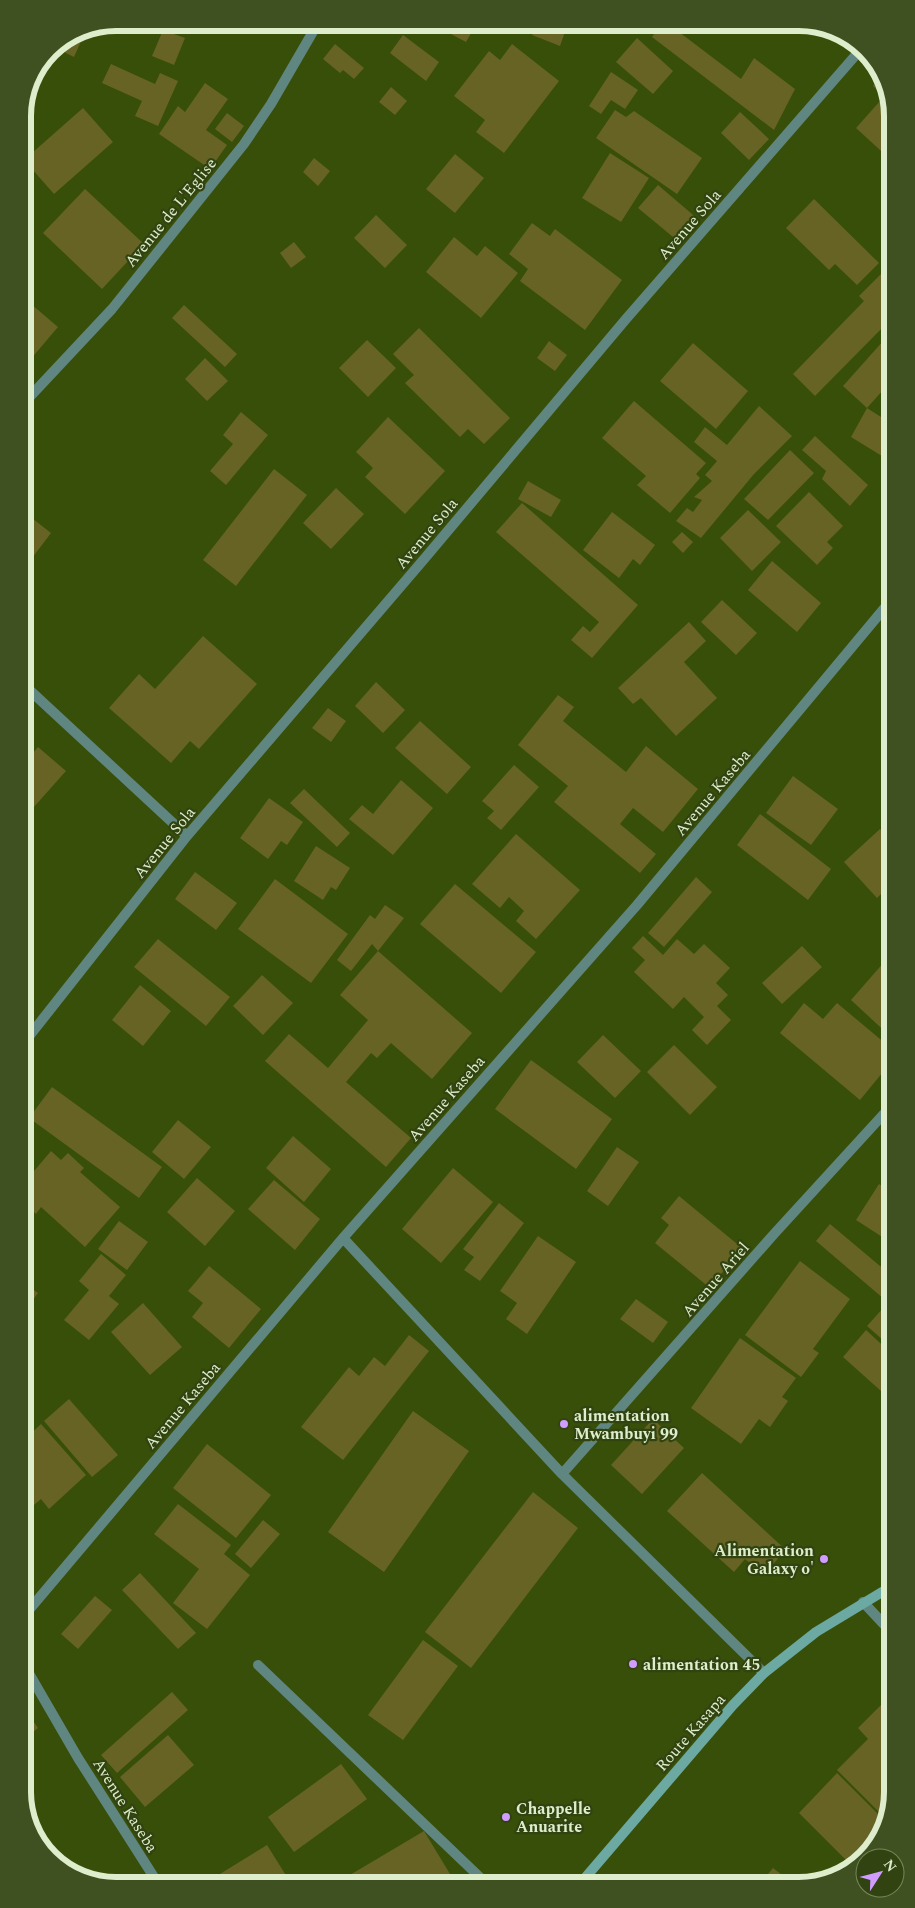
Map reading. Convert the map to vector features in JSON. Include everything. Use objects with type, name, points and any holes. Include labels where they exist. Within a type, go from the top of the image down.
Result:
[{"type":"main road","name":"Route Kasapa","points":[[587,1877],[733,1704],[764,1673],[816,1632],[884,1590]]},
{"type":"street","name":"Avenue de L'Eglise","points":[[31,395],[112,309],[244,144],[271,104],[313,31]]},
{"type":"street","name":"Avenue Sola","points":[[31,1034],[187,836],[626,319],[857,54]]},
{"type":"street","name":"Avenue Kaseba","points":[[31,1605],[343,1238],[637,905],[884,609]]},
{"type":"street","points":[[31,691],[187,836]]},
{"type":"street","name":"Avenue Ariel","points":[[562,1474],[780,1227],[884,1115]]},
{"type":"street","points":[[343,1238],[562,1474],[764,1673]]},
{"type":"street","points":[[863,1602],[884,1624]]},
{"type":"street","points":[[258,1665],[480,1877]]},
{"type":"street","name":"Avenue Kaseba","points":[[31,1678],[78,1758],[154,1877]]},
{"type":"building","points":[[163,31],[185,38],[174,65],[152,56]]},
{"type":"building","points":[[445,31],[472,31],[466,42]]},
{"type":"building","points":[[534,31],[565,31],[560,46],[532,35]]},
{"type":"building","points":[[656,31],[680,31],[741,79],[754,58],[795,89],[774,130],[652,37]]},
{"type":"building","points":[[403,35],[439,62],[426,81],[390,53]]},
{"type":"building","points":[[637,38],[673,71],[653,94],[616,62]]},
{"type":"building","points":[[82,39],[74,57],[62,51]]},
{"type":"building","points":[[335,44],[364,68],[354,79],[343,70],[340,73],[323,59]]},
{"type":"building","points":[[512,44],[559,81],[504,153],[476,132],[485,120],[454,96],[489,51],[500,60]]},
{"type":"building","points":[[111,64],[155,84],[160,73],[178,81],[158,126],[135,116],[142,101],[102,83]]},
{"type":"building","points":[[611,72],[638,90],[625,109],[611,100],[601,114],[589,106]]},
{"type":"building","points":[[876,82],[880,92],[873,86]]},
{"type":"building","points":[[205,83],[228,99],[206,130],[227,145],[210,169],[159,134],[178,106],[185,112]]},
{"type":"building","points":[[391,87],[407,101],[395,115],[379,102]]},
{"type":"building","points":[[880,101],[882,103],[884,154],[856,128]]},
{"type":"building","points":[[83,108],[113,142],[54,194],[31,168],[31,154]]},
{"type":"building","points":[[615,110],[626,117],[634,111],[702,158],[677,194],[596,138]]},
{"type":"building","points":[[740,112],[769,139],[749,160],[721,133]]},
{"type":"building","points":[[227,113],[244,126],[232,142],[215,129]]},
{"type":"building","points":[[610,153],[649,178],[621,222],[582,198]]},
{"type":"building","points":[[455,154],[484,178],[455,213],[426,189]]},
{"type":"building","points":[[314,158],[330,171],[318,186],[303,172]]},
{"type":"building","points":[[658,185],[699,220],[679,242],[638,208]]},
{"type":"building","points":[[85,189],[144,244],[102,289],[43,233]]},
{"type":"building","points":[[814,199],[879,263],[857,285],[835,264],[829,270],[786,228]]},
{"type":"building","points":[[376,215],[407,245],[385,268],[354,238]]},
{"type":"building","points":[[532,223],[550,236],[555,229],[622,280],[585,330],[520,281],[528,269],[509,254]]},
{"type":"building","points":[[454,237],[477,256],[485,246],[518,273],[481,318],[426,272]]},
{"type":"building","points":[[294,242],[306,257],[291,268],[280,253]]},
{"type":"building","points":[[884,271],[884,326],[815,396],[793,374],[864,301],[859,296]]},
{"type":"building","points":[[31,304],[58,327],[31,359]]},
{"type":"building","points":[[184,305],[237,354],[225,367],[172,318]]},
{"type":"building","points":[[419,328],[510,418],[484,444],[468,429],[460,437],[405,383],[414,375],[393,354]]},
{"type":"building","points":[[367,340],[396,368],[368,397],[339,368]]},
{"type":"building","points":[[884,340],[884,389],[867,408],[843,386]]},
{"type":"building","points":[[549,341],[567,355],[555,371],[537,358]]},
{"type":"building","points":[[693,343],[748,391],[716,429],[660,381]]},
{"type":"building","points":[[205,358],[228,381],[207,401],[185,379]]},
{"type":"building","points":[[634,401],[706,463],[696,474],[700,478],[670,513],[637,485],[646,476],[602,438]]},
{"type":"building","points":[[759,406],[792,436],[754,474],[701,538],[676,521],[687,508],[693,512],[702,500],[694,497],[712,481],[705,475],[717,461],[694,442],[705,427],[727,445]]},
{"type":"building","points":[[867,408],[884,419],[884,457],[851,437]]},
{"type":"building","points":[[241,412],[268,435],[226,485],[210,471],[233,444],[223,435]]},
{"type":"building","points":[[388,417],[445,471],[405,514],[365,477],[373,468],[356,452]]},
{"type":"building","points":[[815,436],[868,485],[850,506],[822,479],[826,471],[802,450]]},
{"type":"building","points":[[790,450],[814,473],[768,520],[744,499]]},
{"type":"building","points":[[274,469],[307,495],[236,586],[203,560]]},
{"type":"building","points":[[528,481],[561,500],[551,517],[518,499]]},
{"type":"building","points":[[336,488],[364,514],[331,549],[303,523]]},
{"type":"building","points":[[809,492],[843,526],[827,542],[833,548],[817,565],[776,526]]},
{"type":"building","points":[[522,503],[638,605],[592,658],[571,640],[583,626],[590,632],[599,622],[496,532]]},
{"type":"building","points":[[748,510],[781,542],[752,571],[720,538]]},
{"type":"building","points":[[612,512],[655,545],[640,565],[633,559],[619,578],[583,550]]},
{"type":"building","points":[[31,517],[51,533],[31,559]]},
{"type":"building","points":[[682,532],[693,542],[683,553],[672,542]]},
{"type":"building","points":[[772,561],[821,603],[797,632],[748,590]]},
{"type":"building","points":[[722,600],[757,633],[736,655],[701,622]]},
{"type":"building","points":[[689,622],[706,641],[684,662],[717,698],[676,736],[641,698],[633,704],[618,688]]},
{"type":"building","points":[[203,636],[257,684],[199,749],[190,741],[171,763],[109,708],[139,674],[155,689]]},
{"type":"building","points":[[376,682],[405,710],[383,733],[355,706]]},
{"type":"building","points":[[558,695],[574,707],[563,721],[626,772],[646,746],[698,789],[663,832],[633,808],[620,824],[656,854],[640,873],[554,802],[568,786],[518,745]]},
{"type":"building","points":[[328,708],[346,721],[331,742],[312,728]]},
{"type":"building","points":[[420,721],[471,767],[447,794],[395,748]]},
{"type":"building","points":[[38,747],[66,771],[31,810],[31,755]]},
{"type":"building","points":[[514,765],[539,787],[501,830],[487,818],[494,811],[482,801]]},
{"type":"building","points":[[793,776],[838,809],[811,845],[766,813]]},
{"type":"building","points":[[401,780],[433,808],[393,855],[349,819],[362,805],[373,814]]},
{"type":"building","points":[[304,789],[350,833],[337,847],[290,803]]},
{"type":"building","points":[[269,798],[303,822],[287,845],[281,841],[268,859],[240,838]]},
{"type":"building","points":[[760,814],[831,869],[808,900],[737,845]]},
{"type":"building","points":[[880,829],[884,833],[884,891],[877,898],[844,862]]},
{"type":"building","points":[[516,834],[580,890],[536,939],[516,921],[524,911],[509,897],[500,908],[472,884]]},
{"type":"building","points":[[316,846],[350,868],[336,890],[331,887],[323,900],[294,881]]},
{"type":"building","points":[[195,872],[237,903],[216,930],[175,899]]},
{"type":"building","points":[[696,877],[712,892],[664,947],[648,933]]},
{"type":"building","points":[[275,879],[348,934],[311,983],[238,929]]},
{"type":"building","points":[[455,884],[536,952],[501,993],[420,924]]},
{"type":"building","points":[[385,905],[404,918],[378,951],[372,944],[351,971],[337,960],[370,915],[375,919]]},
{"type":"building","points":[[643,936],[663,955],[677,939],[694,954],[704,944],[730,968],[716,983],[728,995],[717,1006],[731,1020],[707,1045],[692,1030],[704,1017],[684,997],[673,1009],[634,972],[645,960],[632,948]]},
{"type":"building","points":[[158,939],[230,997],[206,1026],[134,967]]},
{"type":"building","points":[[802,946],[822,967],[782,1004],[762,983]]},
{"type":"building","points":[[378,951],[472,1033],[432,1079],[391,1043],[377,1058],[371,1053],[346,1082],[411,1138],[386,1167],[265,1061],[289,1034],[328,1068],[368,1020],[340,995]]},
{"type":"building","points":[[884,962],[884,1031],[851,1000]]},
{"type":"building","points":[[262,975],[293,1003],[263,1035],[233,1006]]},
{"type":"building","points":[[140,985],[171,1011],[143,1046],[112,1020]]},
{"type":"building","points":[[804,1003],[823,1019],[837,1003],[884,1042],[884,1071],[860,1100],[780,1033]]},
{"type":"building","points":[[603,1035],[641,1071],[615,1098],[577,1062]]},
{"type":"building","points":[[674,1045],[717,1087],[690,1115],[647,1072]]},
{"type":"building","points":[[531,1060],[612,1119],[576,1169],[495,1109]]},
{"type":"building","points":[[52,1087],[162,1167],[139,1198],[31,1119],[31,1115]]},
{"type":"building","points":[[178,1120],[211,1147],[184,1179],[152,1152]]},
{"type":"building","points":[[293,1136],[331,1169],[304,1202],[266,1168]]},
{"type":"building","points":[[617,1147],[639,1162],[608,1206],[587,1191]]},
{"type":"building","points":[[51,1151],[61,1160],[68,1153],[84,1168],[80,1172],[120,1207],[85,1247],[41,1207],[36,1214],[31,1209],[31,1175]]},
{"type":"building","points":[[453,1168],[493,1202],[441,1263],[402,1229]]},
{"type":"building","points":[[197,1178],[235,1211],[205,1246],[167,1212]]},
{"type":"building","points":[[274,1180],[320,1219],[295,1250],[248,1209]]},
{"type":"building","points":[[879,1184],[884,1187],[884,1238],[856,1220]]},
{"type":"building","points":[[679,1196],[742,1248],[710,1288],[655,1243],[669,1225],[661,1218]]},
{"type":"building","points":[[499,1203],[524,1223],[480,1281],[464,1270],[474,1257],[463,1249]]},
{"type":"building","points":[[119,1221],[148,1242],[127,1270],[98,1249]]},
{"type":"building","points":[[830,1224],[884,1269],[884,1299],[816,1241]]},
{"type":"building","points":[[538,1236],[576,1262],[527,1334],[506,1319],[517,1303],[500,1291]]},
{"type":"building","points":[[101,1254],[126,1275],[109,1296],[119,1304],[89,1340],[64,1320],[89,1290],[79,1281]]},
{"type":"building","points":[[800,1261],[850,1299],[813,1349],[819,1353],[801,1377],[745,1335]]},
{"type":"building","points":[[209,1266],[261,1309],[229,1348],[192,1317],[203,1303],[188,1291]]},
{"type":"building","points":[[31,1288],[38,1293],[31,1302]]},
{"type":"building","points":[[636,1299],[668,1322],[653,1343],[620,1319]]},
{"type":"building","points":[[143,1303],[182,1347],[150,1375],[111,1332]]},
{"type":"building","points":[[884,1307],[884,1341],[867,1326]]},
{"type":"building","points":[[866,1330],[884,1347],[884,1394],[843,1357]]},
{"type":"building","points":[[409,1335],[429,1351],[343,1460],[301,1427],[349,1367],[359,1376],[374,1357],[385,1366]]},
{"type":"building","points":[[740,1338],[796,1378],[782,1397],[788,1401],[770,1427],[759,1419],[741,1444],[691,1408]]},
{"type":"building","points":[[69,1399],[118,1455],[92,1477],[44,1421]]},
{"type":"building","points":[[413,1411],[469,1451],[384,1572],[328,1532]]},
{"type":"building","points":[[653,1419],[684,1448],[642,1494],[611,1465]]},
{"type":"building","points":[[41,1424],[86,1475],[49,1509],[41,1499],[31,1508],[31,1433]]},
{"type":"building","points":[[207,1444],[271,1495],[236,1538],[173,1488]]},
{"type":"building","points":[[702,1473],[786,1550],[763,1575],[745,1559],[734,1572],[667,1511]]},
{"type":"building","points":[[533,1492],[578,1528],[471,1668],[425,1632]]},
{"type":"building","points":[[178,1504],[231,1545],[224,1554],[250,1575],[207,1629],[173,1603],[199,1569],[154,1534]]},
{"type":"building","points":[[263,1520],[280,1534],[251,1568],[235,1554]]},
{"type":"building","points":[[140,1573],[196,1633],[178,1649],[122,1590]]},
{"type":"building","points":[[95,1596],[112,1610],[78,1649],[61,1634]]},
{"type":"building","points":[[423,1640],[458,1666],[403,1740],[368,1715]]},
{"type":"building","points":[[172,1692],[188,1710],[117,1773],[101,1755]]},
{"type":"building","points":[[884,1702],[884,1792],[881,1814],[837,1770],[868,1739],[858,1728]]},
{"type":"building","points":[[31,1718],[38,1728],[31,1734]]},
{"type":"building","points":[[168,1735],[194,1765],[145,1807],[120,1777]]},
{"type":"building","points":[[341,1764],[367,1799],[294,1852],[268,1817]]},
{"type":"building","points":[[837,1773],[880,1816],[863,1848],[855,1848],[855,1856],[847,1861],[799,1813]]},
{"type":"building","points":[[424,1831],[450,1874],[445,1877],[346,1877]]},
{"type":"building","points":[[267,1845],[287,1877],[215,1877]]},
{"type":"building","points":[[773,1868],[785,1877],[766,1877]]},
{"type":"place","name":"alimentation Mwambuyi 99","points":[[564,1424]]},
{"type":"place","name":"Alimentation Galaxy o'","points":[[824,1559]]},
{"type":"place","name":"alimentation 45","points":[[633,1664]]},
{"type":"place","name":"Chappelle Anuarite","points":[[506,1817]]}]
